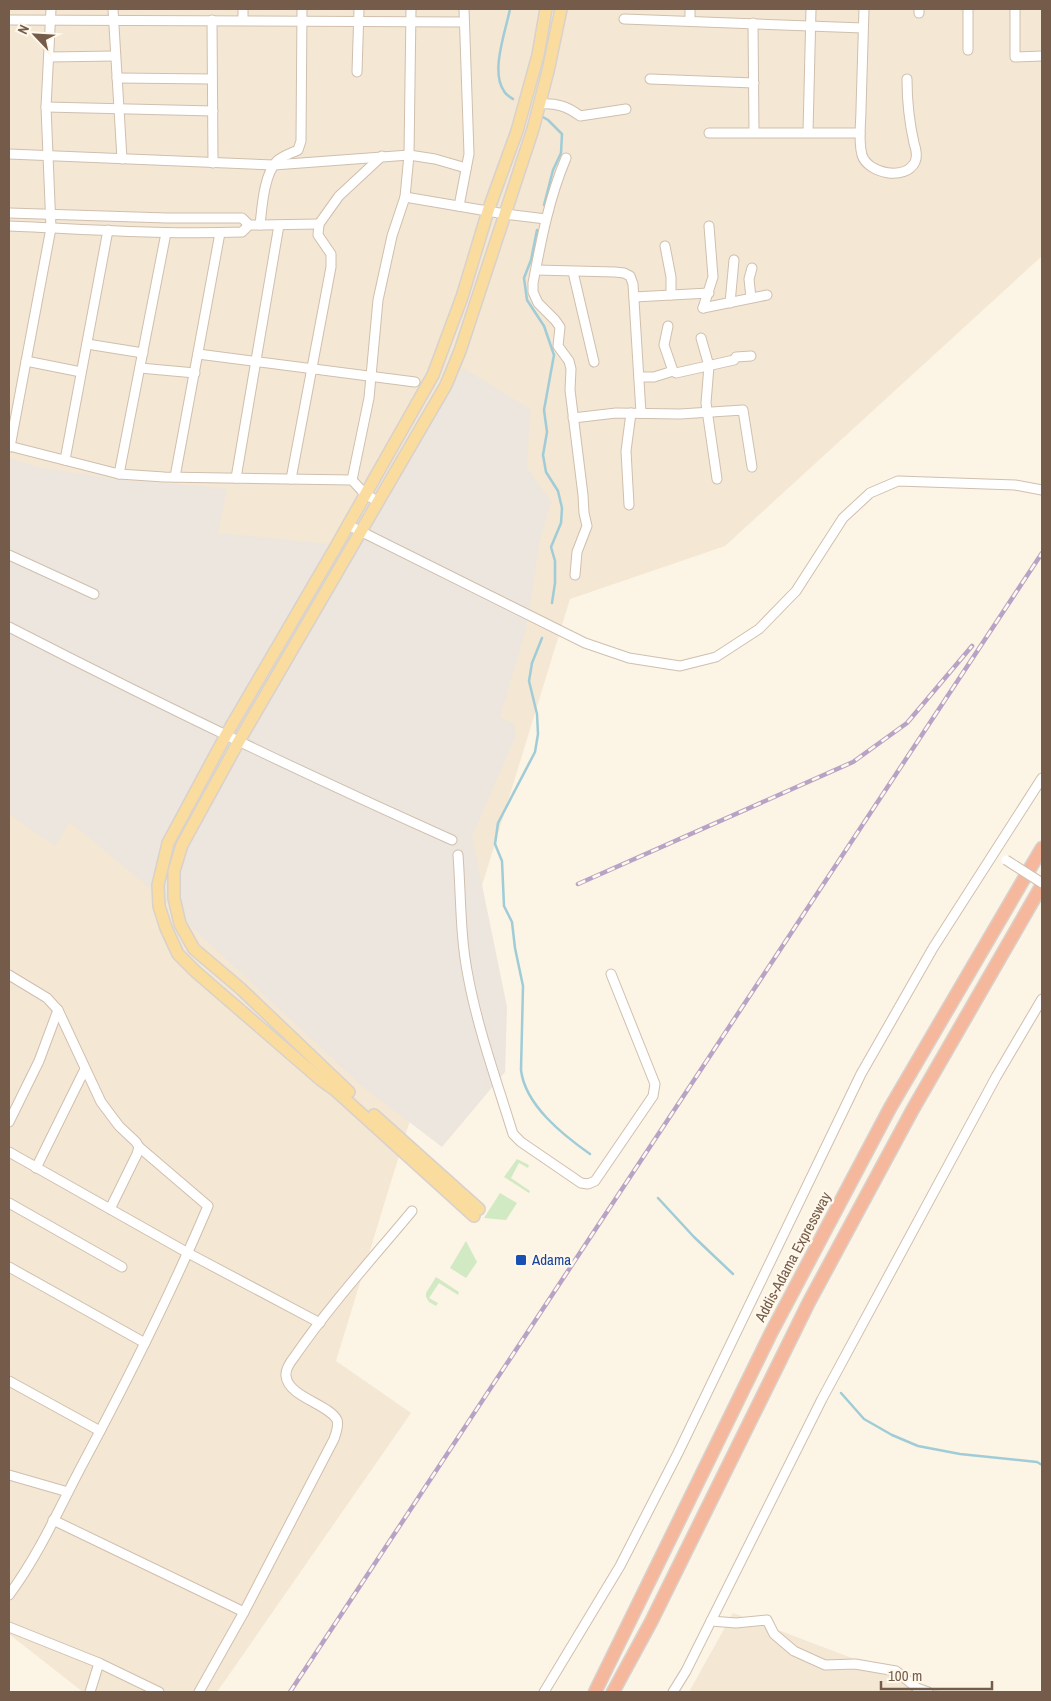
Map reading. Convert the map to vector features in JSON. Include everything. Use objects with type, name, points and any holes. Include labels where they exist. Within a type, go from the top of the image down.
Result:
[{"type":"highway","name":"Addis-Adama Expressway","points":[[595,1692],[771,1333],[890,1108],[1042,848]]},
{"type":"highway","points":[[613,1692],[651,1622],[809,1302],[913,1108],[1042,884]]},
{"type":"main road","points":[[546,9],[538,55],[517,131],[488,211],[462,298],[433,375],[226,735],[168,843],[162,861],[158,885],[160,906],[166,928],[178,954],[196,972],[476,1212],[240,988],[194,949],[180,924],[174,898],[174,871],[182,845],[239,741],[446,385],[460,351],[533,129],[561,9]]},
{"type":"street","points":[[51,9],[46,107],[51,228],[10,446],[119,474],[175,478],[352,480],[365,494],[378,501]]},
{"type":"street","points":[[113,9],[122,159]]},
{"type":"street","points":[[243,9],[243,20]]},
{"type":"street","points":[[260,225],[266,184],[274,165],[278,159],[298,150],[301,140],[302,9]]},
{"type":"street","points":[[357,72],[359,9]]},
{"type":"street","points":[[352,480],[369,398],[378,300],[392,236],[405,197],[409,155],[411,9]]},
{"type":"street","points":[[459,206],[469,154],[464,9]]},
{"type":"street","points":[[690,9],[690,21]]},
{"type":"street","points":[[808,132],[811,9]]},
{"type":"street","points":[[864,9],[860,133],[862,155],[868,166],[882,172],[897,174],[912,168],[916,161],[917,153],[909,118],[907,79]]},
{"type":"street","points":[[968,9],[968,50]]},
{"type":"street","points":[[1015,9],[1015,57],[1042,56]]},
{"type":"street","points":[[624,18],[863,28]]},
{"type":"street","points":[[9,20],[411,20],[464,22]]},
{"type":"street","points":[[212,20],[213,163]]},
{"type":"street","points":[[753,23],[754,132]]},
{"type":"street","points":[[49,57],[115,56]]},
{"type":"street","points":[[117,78],[212,79]]},
{"type":"street","points":[[650,79],[754,82]]},
{"type":"street","points":[[540,104],[554,103],[564,106],[580,116],[626,109]]},
{"type":"street","points":[[46,107],[213,111]]},
{"type":"street","points":[[709,133],[860,133]]},
{"type":"street","points":[[9,154],[274,165],[409,155],[436,158],[466,168]]},
{"type":"street","points":[[291,479],[331,267],[331,254],[318,235],[319,224],[339,196],[382,156]]},
{"type":"street","points":[[566,158],[559,174],[546,219],[533,283],[533,292],[538,304],[560,327],[558,346],[569,361],[571,369],[570,390],[587,526],[577,552],[575,575]]},
{"type":"street","points":[[405,197],[546,219]]},
{"type":"street","points":[[9,213],[242,218],[249,225],[319,224]]},
{"type":"street","points":[[9,226],[166,233],[220,233],[242,232],[249,225]]},
{"type":"street","points":[[236,478],[280,225]]},
{"type":"street","points":[[709,226],[713,277],[703,308],[767,295]]},
{"type":"street","points":[[65,460],[108,230]]},
{"type":"street","points":[[119,474],[166,233]]},
{"type":"street","points":[[175,478],[220,233]]},
{"type":"street","points":[[664,246],[671,277],[671,295]]},
{"type":"street","points":[[730,302],[734,260]]},
{"type":"street","points":[[751,298],[750,279],[752,268]]},
{"type":"street","points":[[536,270],[624,273],[630,276],[633,284],[639,377],[636,413],[626,451],[629,505]]},
{"type":"street","points":[[573,272],[594,362]]},
{"type":"street","points":[[634,297],[709,293]]},
{"type":"street","points":[[668,326],[664,345],[673,371]]},
{"type":"street","points":[[701,338],[709,366],[706,403],[717,479]]},
{"type":"street","points":[[87,344],[143,353]]},
{"type":"street","points":[[198,354],[415,382]]},
{"type":"street","points":[[639,377],[654,377],[673,371],[676,373],[734,360],[736,357],[751,356]]},
{"type":"street","points":[[26,361],[81,372]]},
{"type":"street","points":[[140,368],[194,373]]},
{"type":"street","points":[[573,418],[636,413],[680,414],[744,410],[752,467]]},
{"type":"street","points":[[348,525],[574,638],[629,658],[680,666],[716,657],[759,629],[796,590],[843,518],[870,493],[898,481],[1015,485],[1042,490]]},
{"type":"street","points":[[9,555],[94,594]]},
{"type":"street","points":[[9,627],[147,698],[349,794],[452,840]]},
{"type":"street","points":[[544,1692],[620,1566],[669,1470],[861,1074],[933,948],[1042,778]]},
{"type":"street","points":[[994,852],[1042,884]]},
{"type":"street","points":[[458,855],[460,922],[468,976],[483,1038],[514,1134],[521,1142],[581,1183],[588,1184],[595,1181],[653,1096],[655,1084],[611,974]]},
{"type":"street","points":[[9,975],[47,998],[58,1010],[109,1115],[139,1147],[208,1206],[188,1253],[100,1431],[40,1546],[9,1594]]},
{"type":"street","points":[[674,1692],[822,1398],[996,1077],[1042,999]]},
{"type":"street","points":[[9,1122],[39,1061],[58,1010]]},
{"type":"street","points":[[36,1168],[85,1069]]},
{"type":"street","points":[[110,1209],[139,1147]]},
{"type":"street","points":[[9,1152],[188,1253],[320,1322]]},
{"type":"street","points":[[9,1203],[122,1267]]},
{"type":"street","points":[[199,1692],[244,1612],[338,1428],[337,1421],[331,1414],[289,1384],[286,1376],[287,1370],[294,1357],[320,1322],[412,1211]]},
{"type":"street","points":[[9,1267],[144,1343]]},
{"type":"street","points":[[9,1381],[100,1431]]},
{"type":"street","points":[[9,1475],[68,1492]]},
{"type":"street","points":[[53,1520],[244,1612]]},
{"type":"street","points":[[711,1621],[736,1623],[768,1620],[774,1634],[794,1651],[825,1666],[855,1664],[896,1671],[917,1688],[928,1692]]},
{"type":"street","points":[[9,1627],[100,1663],[159,1692]]},
{"type":"street","points":[[90,1692],[100,1663]]},
{"type":"shaded area","points":[[9,9],[1042,9],[1042,256],[725,546],[570,599],[336,1361],[411,1413],[217,1692],[83,1692],[9,1634]]},
{"type":"shaded area","points":[[463,368],[530,409],[527,468],[551,501],[540,540],[526,629],[500,717],[514,724],[516,735],[472,836],[507,1007],[505,1072],[442,1147],[362,1086],[150,888],[70,822],[55,846],[9,814],[9,458],[38,467],[120,480],[227,488],[218,533],[359,547],[389,492]]},
{"type":"shaded area","points":[[733,1613],[942,1692],[689,1692]]},
{"type":"green space","points":[[517,1159],[529,1165],[528,1168],[519,1163],[511,1178],[530,1191],[529,1193],[504,1177]]},
{"type":"green space","points":[[500,1193],[517,1203],[506,1220],[484,1218]]},
{"type":"green space","points":[[466,1241],[477,1262],[466,1278],[450,1268]]},
{"type":"green space","points":[[436,1277],[459,1292],[458,1295],[439,1283],[429,1298],[438,1303],[436,1306],[429,1302],[426,1293]]},
{"type":"waterway","points":[[510,9],[500,51],[498,73],[500,83],[505,92],[513,99]]},
{"type":"waterway","points":[[541,116],[548,120],[562,134],[561,153],[553,170],[544,205]]},
{"type":"waterway","points":[[537,230],[531,260],[524,278],[527,300],[544,326],[554,355],[544,410],[547,432],[543,455],[546,472],[558,491],[562,508],[561,523],[551,547],[555,561],[555,583],[552,603]]},
{"type":"waterway","points":[[542,638],[532,663],[529,681],[537,714],[538,734],[535,752],[498,823],[495,844],[502,861],[504,906],[512,922],[523,986],[521,1070],[524,1083],[537,1107],[547,1118],[568,1138],[590,1154]]},
{"type":"waterway","points":[[658,1198],[694,1237],[733,1274]]},
{"type":"waterway","points":[[841,1393],[864,1419],[892,1435],[918,1446],[960,1454],[1037,1462],[1042,1465]]},
{"type":"railway","points":[[290,1692],[1042,553]]},
{"type":"railway","points":[[578,884],[853,762],[907,723],[972,646]]},
{"type":"place","name":"Adama","points":[[521,1260]]}]
